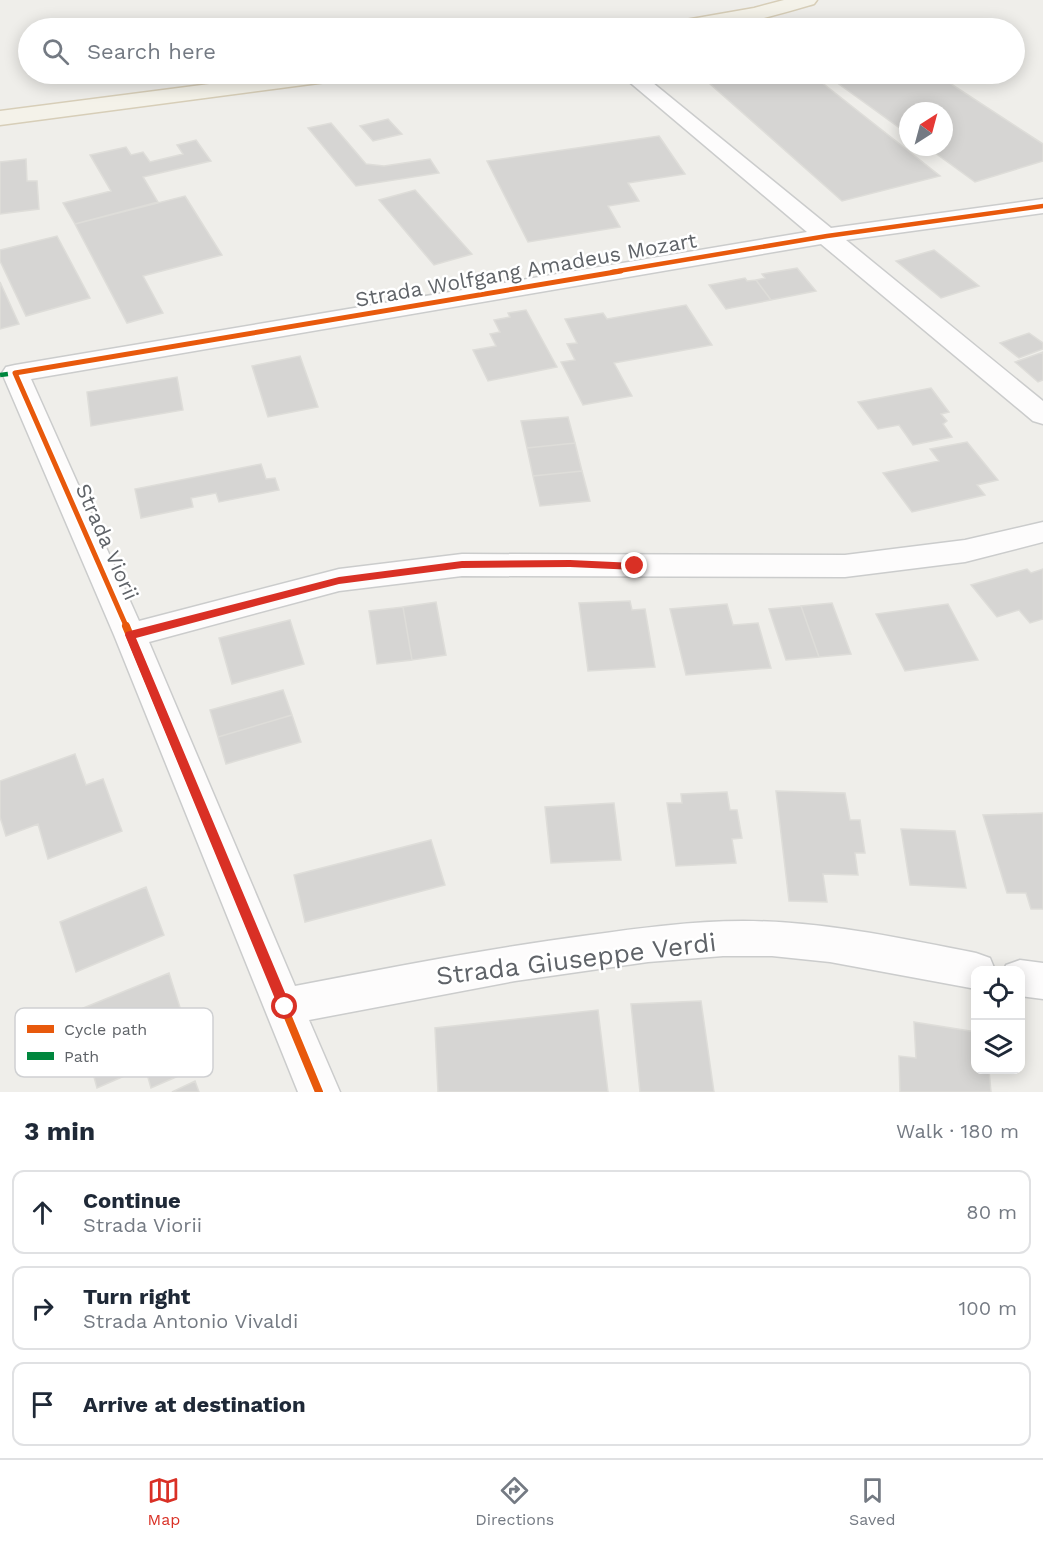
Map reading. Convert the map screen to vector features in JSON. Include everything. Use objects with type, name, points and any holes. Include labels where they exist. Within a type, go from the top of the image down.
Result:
[{"type":"main road","points":[[732,18],[807,0]]},
{"type":"main road","points":[[0,118],[258,84]]},
{"type":"street","points":[[642,84],[1043,415]]},
{"type":"street","name":"Strada Wolfgang Amadeus Mozart","points":[[15,373],[827,236],[1043,206]]},
{"type":"street","name":"Strada Viorii","points":[[15,373],[130,635],[319,1092]]},
{"type":"street","points":[[130,635],[339,580],[462,564],[845,566],[965,551],[1043,532]]},
{"type":"street","name":"Strada Giuseppe Verdi","points":[[285,1007],[414,980],[526,960],[655,944],[743,938],[837,945],[971,970]]},
{"type":"street","points":[[1025,979],[1043,981]]},
{"type":"building","points":[[710,84],[824,84],[899,144],[899,156],[915,156],[940,176],[842,201]]},
{"type":"building","points":[[839,84],[951,84],[1043,144],[1043,161],[975,182],[939,156],[953,156],[953,102],[899,102],[899,127]]},
{"type":"building","points":[[388,119],[402,134],[373,141],[360,126]]},
{"type":"building","points":[[331,123],[366,164],[384,166],[430,159],[439,173],[356,186],[308,128]]},
{"type":"building","points":[[659,136],[685,174],[628,183],[639,201],[608,206],[620,227],[528,242],[487,161]]},
{"type":"building","points":[[196,140],[211,161],[143,177],[158,202],[75,224],[63,203],[111,191],[90,155],[126,147],[131,155],[143,152],[150,162],[183,154],[177,145]]},
{"type":"building","points":[[26,159],[27,181],[37,181],[39,209],[0,214],[0,162]]},
{"type":"building","points":[[415,190],[472,254],[434,265],[379,200]]},
{"type":"building","points":[[185,196],[222,255],[143,276],[163,313],[127,323],[75,224]]},
{"type":"building","points":[[57,236],[90,298],[26,316],[0,261],[0,250]]},
{"type":"building","points":[[934,250],[979,286],[941,298],[896,261]]},
{"type":"building","points":[[797,268],[816,291],[771,300],[756,280],[765,278],[762,274]]},
{"type":"building","points":[[745,278],[747,281],[756,280],[771,300],[726,309],[709,285]]},
{"type":"building","points":[[0,282],[19,324],[0,329]]},
{"type":"building","points":[[686,305],[712,345],[614,363],[632,396],[583,405],[561,362],[575,360],[567,344],[577,343],[565,319],[603,313],[607,319]]},
{"type":"building","points":[[526,310],[557,367],[488,381],[473,350],[496,346],[490,334],[500,332],[494,320],[510,317],[508,313]]},
{"type":"building","points":[[1029,333],[1043,343],[1043,349],[1019,358],[1000,343]]},
{"type":"building","points":[[1043,352],[1043,380],[1038,382],[1015,362]]},
{"type":"building","points":[[300,356],[318,407],[268,417],[252,366]]},
{"type":"building","points":[[177,377],[183,410],[91,426],[87,392]]},
{"type":"building","points":[[931,388],[949,412],[941,414],[947,421],[943,424],[952,437],[913,445],[899,425],[878,429],[858,402]]},
{"type":"building","points":[[568,417],[575,443],[527,448],[521,421]]},
{"type":"building","points":[[967,442],[998,480],[977,485],[985,495],[912,512],[883,473],[939,461],[930,449]]},
{"type":"building","points":[[575,443],[582,471],[533,476],[527,448]]},
{"type":"building","points":[[261,464],[266,479],[275,478],[279,490],[219,502],[216,493],[191,498],[193,507],[141,518],[135,489]]},
{"type":"building","points":[[582,471],[590,501],[540,506],[533,476]]},
{"type":"building","points":[[1027,569],[1031,573],[1043,569],[1043,619],[1030,623],[1019,610],[997,617],[971,585]]},
{"type":"building","points":[[630,601],[632,610],[645,609],[655,667],[588,671],[579,603]]},
{"type":"building","points":[[436,602],[446,655],[412,660],[403,607]]},
{"type":"building","points":[[832,603],[851,654],[819,657],[801,606]]},
{"type":"building","points":[[727,604],[733,625],[758,623],[771,668],[686,675],[670,609]]},
{"type":"building","points":[[948,604],[978,660],[905,671],[876,614]]},
{"type":"building","points":[[801,606],[819,657],[786,660],[769,609]]},
{"type":"building","points":[[403,607],[412,660],[377,664],[369,611]]},
{"type":"building","points":[[290,620],[304,664],[232,684],[219,638]]},
{"type":"building","points":[[283,690],[292,715],[218,737],[210,710]]},
{"type":"building","points":[[292,715],[301,742],[226,764],[218,737]]},
{"type":"building","points":[[75,754],[86,785],[103,779],[122,831],[48,859],[38,824],[6,836],[0,817],[0,781]]},
{"type":"building","points":[[776,791],[845,793],[850,820],[860,820],[865,853],[855,853],[858,875],[823,874],[827,902],[789,901]]},
{"type":"building","points":[[727,792],[730,810],[737,810],[742,838],[732,839],[736,863],[676,866],[667,803],[682,803],[681,794]]},
{"type":"building","points":[[614,803],[621,860],[551,863],[545,807]]},
{"type":"building","points":[[1043,813],[1043,909],[1031,909],[1026,893],[1007,893],[983,815]]},
{"type":"building","points":[[901,829],[955,831],[966,888],[910,885]]},
{"type":"building","points":[[431,840],[445,885],[305,922],[294,875]]},
{"type":"building","points":[[146,887],[164,935],[76,972],[60,922]]},
{"type":"building","points":[[169,973],[180,1008],[83,1008]]},
{"type":"building","points":[[701,1001],[714,1092],[640,1092],[631,1004]]},
{"type":"building","points":[[598,1010],[608,1092],[438,1092],[435,1028]]},
{"type":"building","points":[[914,1022],[971,1031],[971,1074],[989,1074],[991,1092],[900,1092],[899,1056],[916,1058]]},
{"type":"building","points":[[94,1077],[122,1077],[97,1088]]},
{"type":"building","points":[[148,1077],[176,1077],[151,1088]]},
{"type":"building","points":[[195,1081],[199,1092],[172,1092]]},
{"type":"marked path","points":[[0,375],[15,373]]},
{"type":"cycle path","points":[[319,1092],[130,635],[15,373],[827,236],[1043,206]]},
{"type":"route","points":[[285,1007],[130,635],[339,580],[407,573],[462,564],[635,566]]}]
